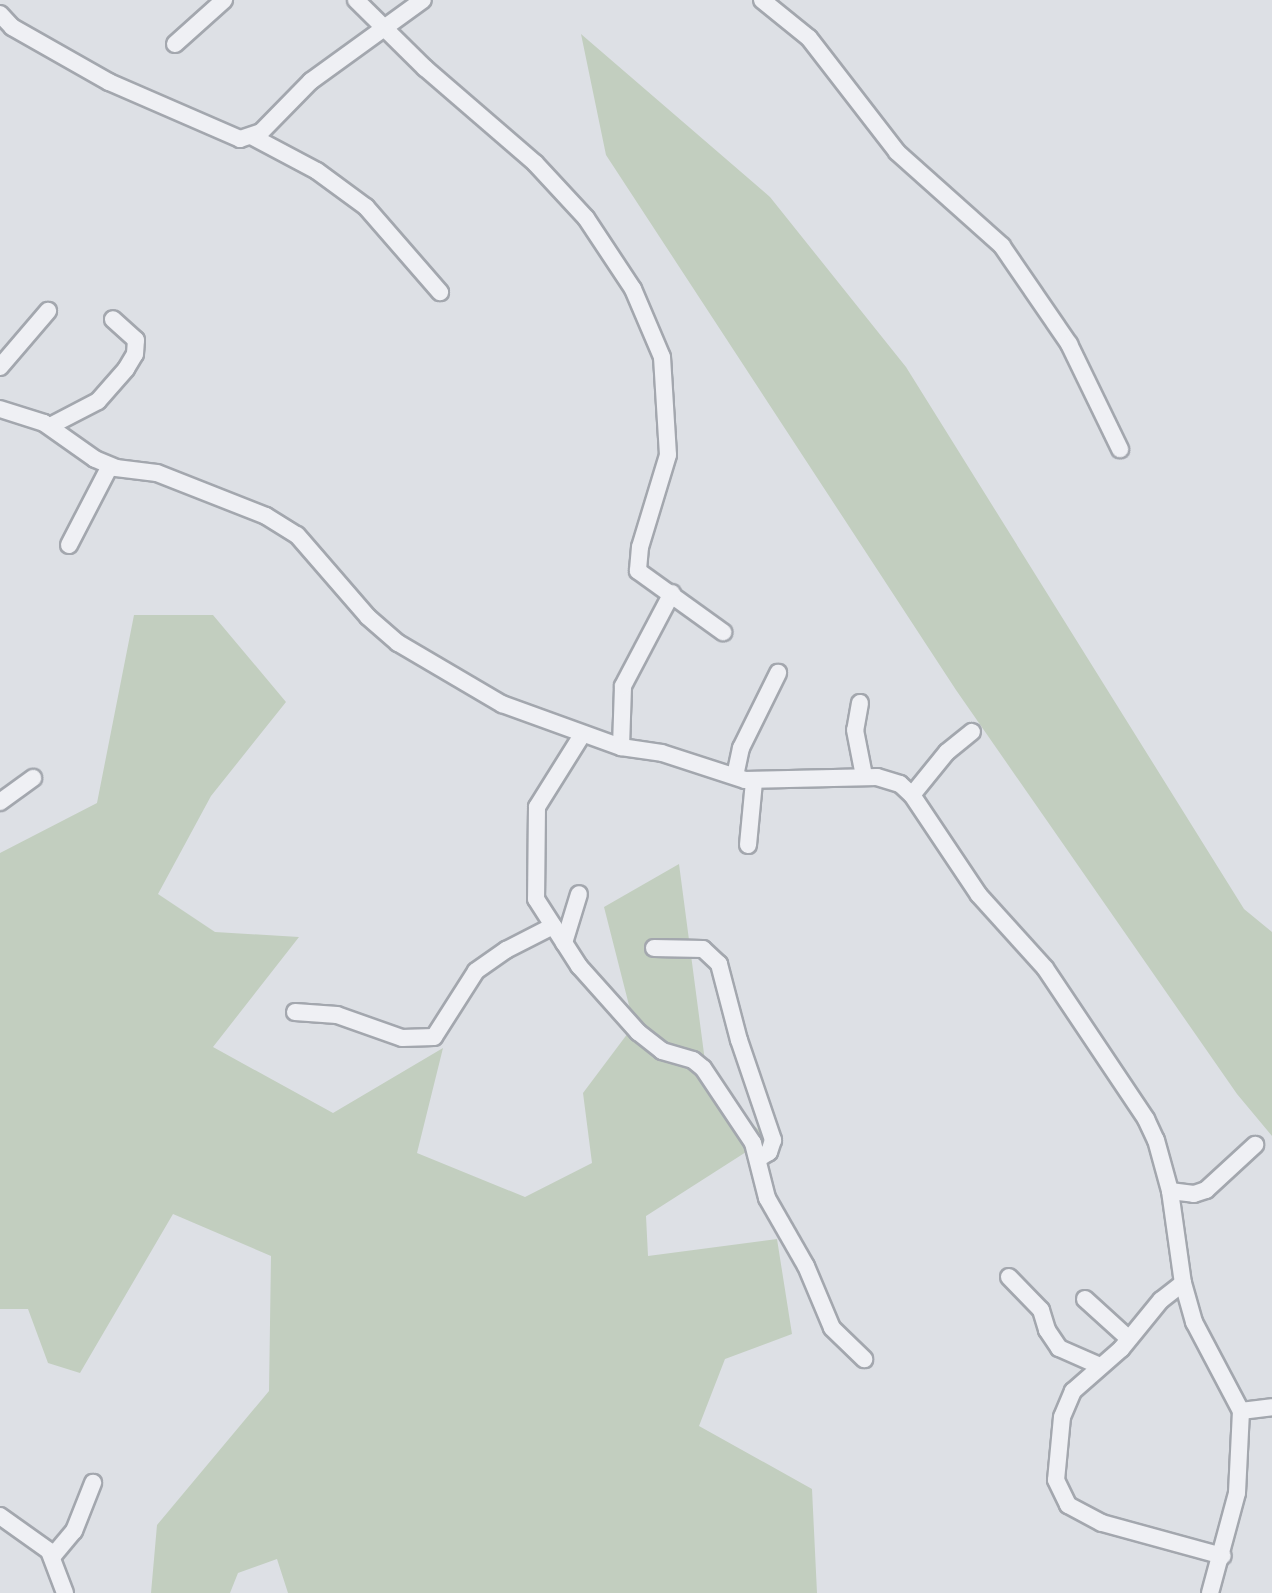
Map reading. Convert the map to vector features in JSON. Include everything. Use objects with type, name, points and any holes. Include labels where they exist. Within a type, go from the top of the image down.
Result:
[{"type":"street","points":[[175,44],[224,0]]},
{"type":"street","points":[[356,0],[382,28],[535,163],[586,218],[633,289],[662,357],[668,455],[640,547],[638,571],[672,593],[723,632]]},
{"type":"street","points":[[0,14],[12,27],[110,82],[146,95],[218,132],[240,139],[253,137],[310,81],[423,0]]},
{"type":"street","points":[[762,0],[809,38],[897,152],[1002,246],[1069,345],[1120,449]]},
{"type":"street","points":[[253,137],[317,171],[366,207],[440,292]]},
{"type":"street","points":[[0,367],[48,311]]},
{"type":"street","points":[[50,426],[98,401],[126,369],[135,354],[136,340],[112,319]]},
{"type":"street","points":[[0,409],[50,426],[110,466],[157,473],[266,516],[297,535],[368,617],[398,643],[492,699],[582,735],[621,747],[663,753],[754,782],[888,778],[912,795],[973,887],[1045,968],[1146,1119],[1170,1191],[1183,1282],[1201,1340],[1235,1393],[1241,1410],[1237,1493],[1223,1556],[1210,1593]]},
{"type":"street","points":[[69,545],[110,466]]},
{"type":"street","points":[[621,747],[622,686],[672,593]]},
{"type":"street","points":[[735,776],[741,748],[778,673]]},
{"type":"street","points":[[860,703],[855,730],[864,777]]},
{"type":"street","points":[[912,795],[947,752],[972,732]]},
{"type":"street","points":[[582,735],[547,785],[536,814],[534,889],[542,911],[601,994],[638,1032],[662,1052],[698,1063],[753,1143],[767,1198],[806,1266],[832,1328],[864,1359]]},
{"type":"street","points":[[0,802],[33,778]]},
{"type":"street","points":[[748,846],[754,782]]},
{"type":"street","points":[[564,943],[579,894]]},
{"type":"street","points":[[295,1012],[337,1015],[402,1038],[434,1037],[476,971],[506,950],[553,926]]},
{"type":"street","points":[[654,948],[704,949],[718,964],[739,1040],[773,1140],[769,1152],[758,1160]]},
{"type":"street","points":[[1170,1191],[1206,1190],[1255,1145]]},
{"type":"street","points":[[1009,1277],[1041,1310],[1047,1330],[1059,1348],[1100,1366]]},
{"type":"street","points":[[1183,1282],[1161,1300],[1129,1339],[1073,1391],[1066,1404],[1057,1452],[1059,1492],[1068,1505],[1102,1523],[1223,1556]]},
{"type":"street","points":[[1085,1299],[1129,1339]]},
{"type":"street","points":[[1241,1410],[1272,1407]]},
{"type":"street","points":[[52,1557],[74,1531],[93,1482]]},
{"type":"street","points":[[0,1516],[33,1538],[52,1557],[65,1593]]},
{"type":"green space","points":[[581,34],[770,197],[906,367],[1244,909],[1272,932],[1272,1136],[1237,1094],[956,690],[606,155]]},
{"type":"green space","points":[[134,615],[213,615],[286,702],[211,796],[158,894],[215,932],[299,937],[213,1047],[333,1113],[443,1048],[417,1153],[525,1197],[592,1163],[583,1093],[634,1025],[604,907],[679,864],[708,1084],[768,1138],[646,1216],[648,1256],[777,1239],[792,1334],[725,1359],[699,1426],[812,1489],[817,1593],[288,1593],[277,1559],[238,1573],[230,1593],[151,1593],[157,1525],[269,1391],[271,1256],[173,1214],[80,1373],[48,1363],[28,1309],[0,1309],[0,853],[97,803]]}]
